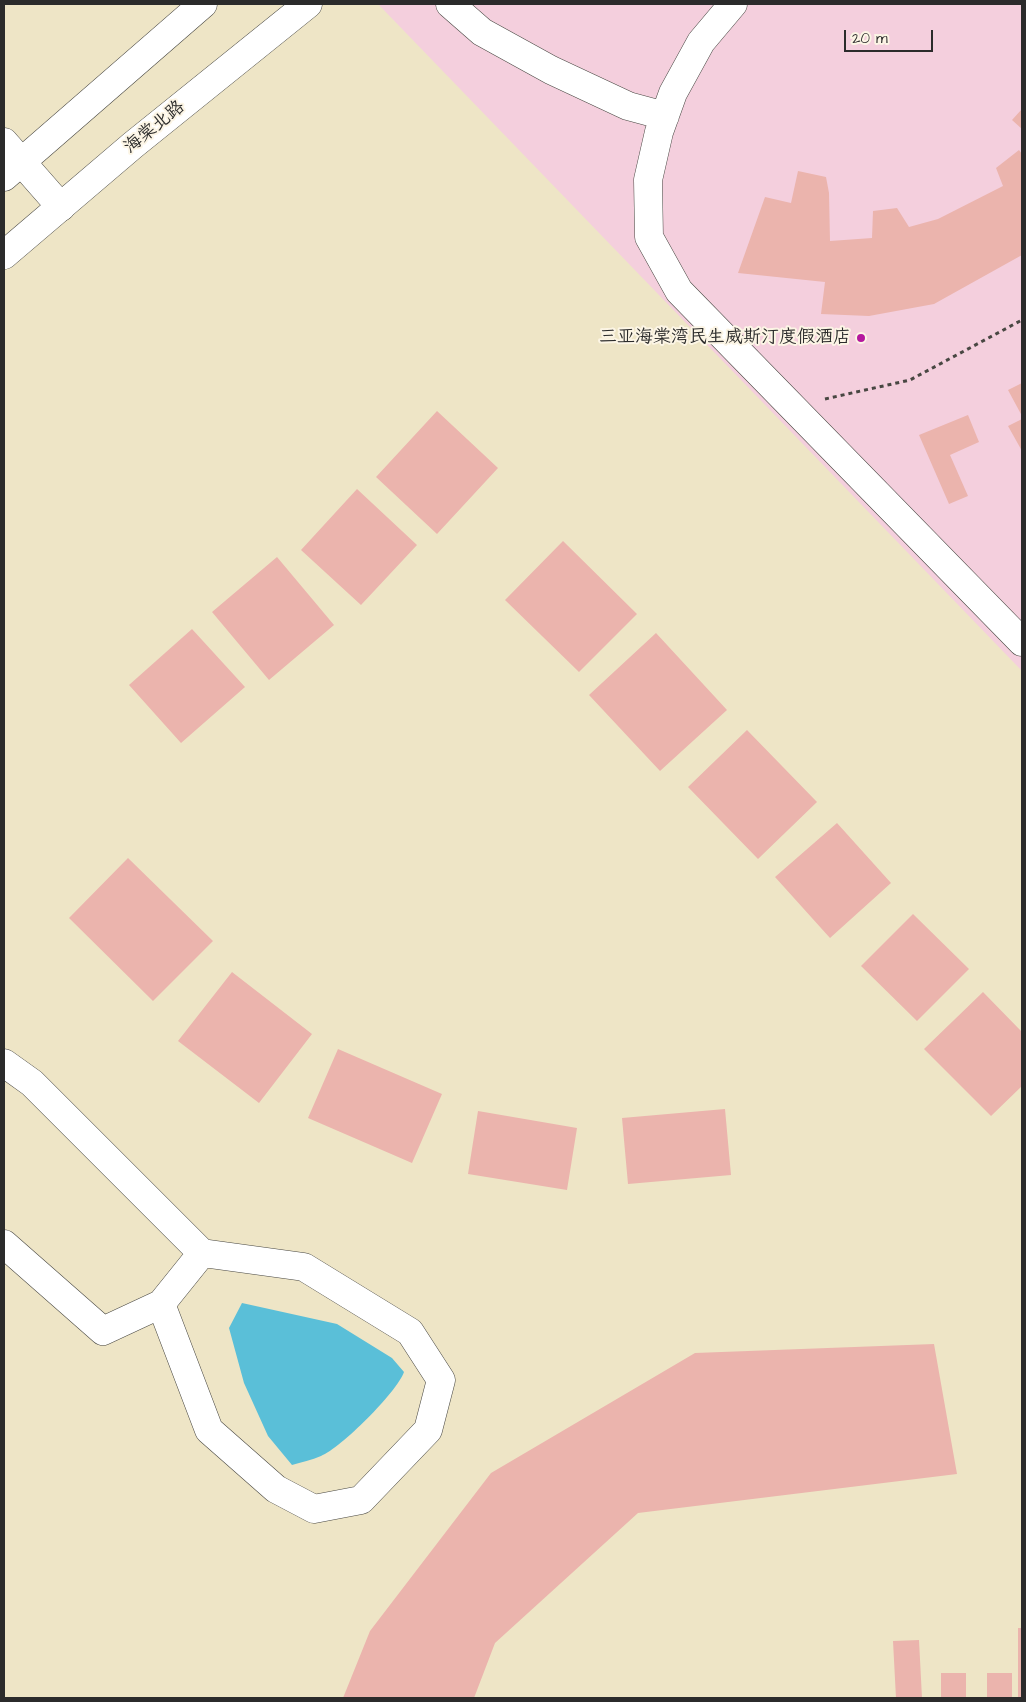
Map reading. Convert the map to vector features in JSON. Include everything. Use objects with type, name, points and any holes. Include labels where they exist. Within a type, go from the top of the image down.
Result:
[{"type":"main road","points":[[4,178],[203,4]]},
{"type":"main road","name":"海棠北路","points":[[4,255],[60,206],[308,4]]},
{"type":"main road","points":[[450,4],[482,32],[551,70],[628,106],[665,116]]},
{"type":"main road","points":[[733,4],[701,42],[673,93],[648,180],[649,237],[679,291],[1022,642]]},
{"type":"main road","points":[[4,142],[60,206]]},
{"type":"main road","points":[[4,1063],[32,1083],[202,1253],[304,1267],[410,1332],[441,1380],[428,1430],[361,1500],[314,1509],[276,1489],[209,1430],[161,1304]]},
{"type":"main road","points":[[4,1244],[103,1331],[161,1304],[202,1253]]},
{"type":"path","points":[[790,405],[848,396],[910,380],[1022,320]]},
{"type":"shaded area","name":"三亚海棠湾民生威斯汀度假酒店","points":[[378,4],[1022,4],[1022,671]]},
{"type":"water","points":[[242,1303],[337,1324],[392,1358],[404,1372],[380,1405],[341,1442],[321,1456],[292,1465],[268,1436],[244,1383],[229,1328]]},
{"type":"building","points":[[1022,109],[1022,129],[1012,120]]},
{"type":"building","points":[[1019,150],[1022,154],[1022,255],[934,304],[869,316],[821,314],[825,282],[738,273],[765,197],[791,203],[798,171],[826,177],[829,193],[830,241],[872,238],[873,211],[897,208],[909,227],[938,219],[1003,186],[996,168]]},
{"type":"building","points":[[1022,383],[1022,416],[1008,390]]},
{"type":"building","points":[[437,411],[498,468],[437,534],[376,477]]},
{"type":"building","points":[[968,415],[979,442],[950,455],[968,496],[949,504],[919,435]]},
{"type":"building","points":[[1022,419],[1022,451],[1008,426]]},
{"type":"building","points":[[357,489],[417,545],[361,605],[301,550]]},
{"type":"building","points":[[563,541],[637,614],[579,672],[505,600]]},
{"type":"building","points":[[277,557],[334,625],[269,680],[212,612]]},
{"type":"building","points":[[192,629],[245,687],[181,743],[129,685]]},
{"type":"building","points":[[656,633],[727,710],[660,771],[589,695]]},
{"type":"building","points":[[747,730],[817,802],[758,859],[688,787]]},
{"type":"building","points":[[837,823],[891,883],[830,938],[775,877]]},
{"type":"building","points":[[128,858],[213,941],[153,1001],[69,918]]},
{"type":"building","points":[[913,914],[969,969],[917,1021],[861,966]]},
{"type":"building","points":[[232,972],[312,1034],[259,1103],[178,1041]]},
{"type":"building","points":[[983,992],[1022,1032],[1022,1086],[991,1116],[924,1049]]},
{"type":"building","points":[[338,1049],[442,1094],[412,1163],[308,1118]]},
{"type":"building","points":[[725,1109],[731,1175],[628,1184],[622,1118]]},
{"type":"building","points":[[478,1111],[577,1128],[567,1190],[468,1174]]},
{"type":"building","points":[[934,1344],[957,1474],[638,1513],[495,1643],[474,1698],[343,1698],[370,1631],[491,1473],[695,1353]]},
{"type":"building","points":[[1018,1628],[1022,1628],[1022,1698],[1018,1698]]},
{"type":"building","points":[[919,1640],[922,1698],[896,1698],[893,1641]]},
{"type":"building","points":[[941,1673],[966,1673],[966,1698],[941,1698]]},
{"type":"building","points":[[987,1673],[1012,1673],[1012,1698],[987,1698]]},
{"type":"place","name":"三亚海棠湾民生威斯汀度假酒店","points":[[861,338]]}]
